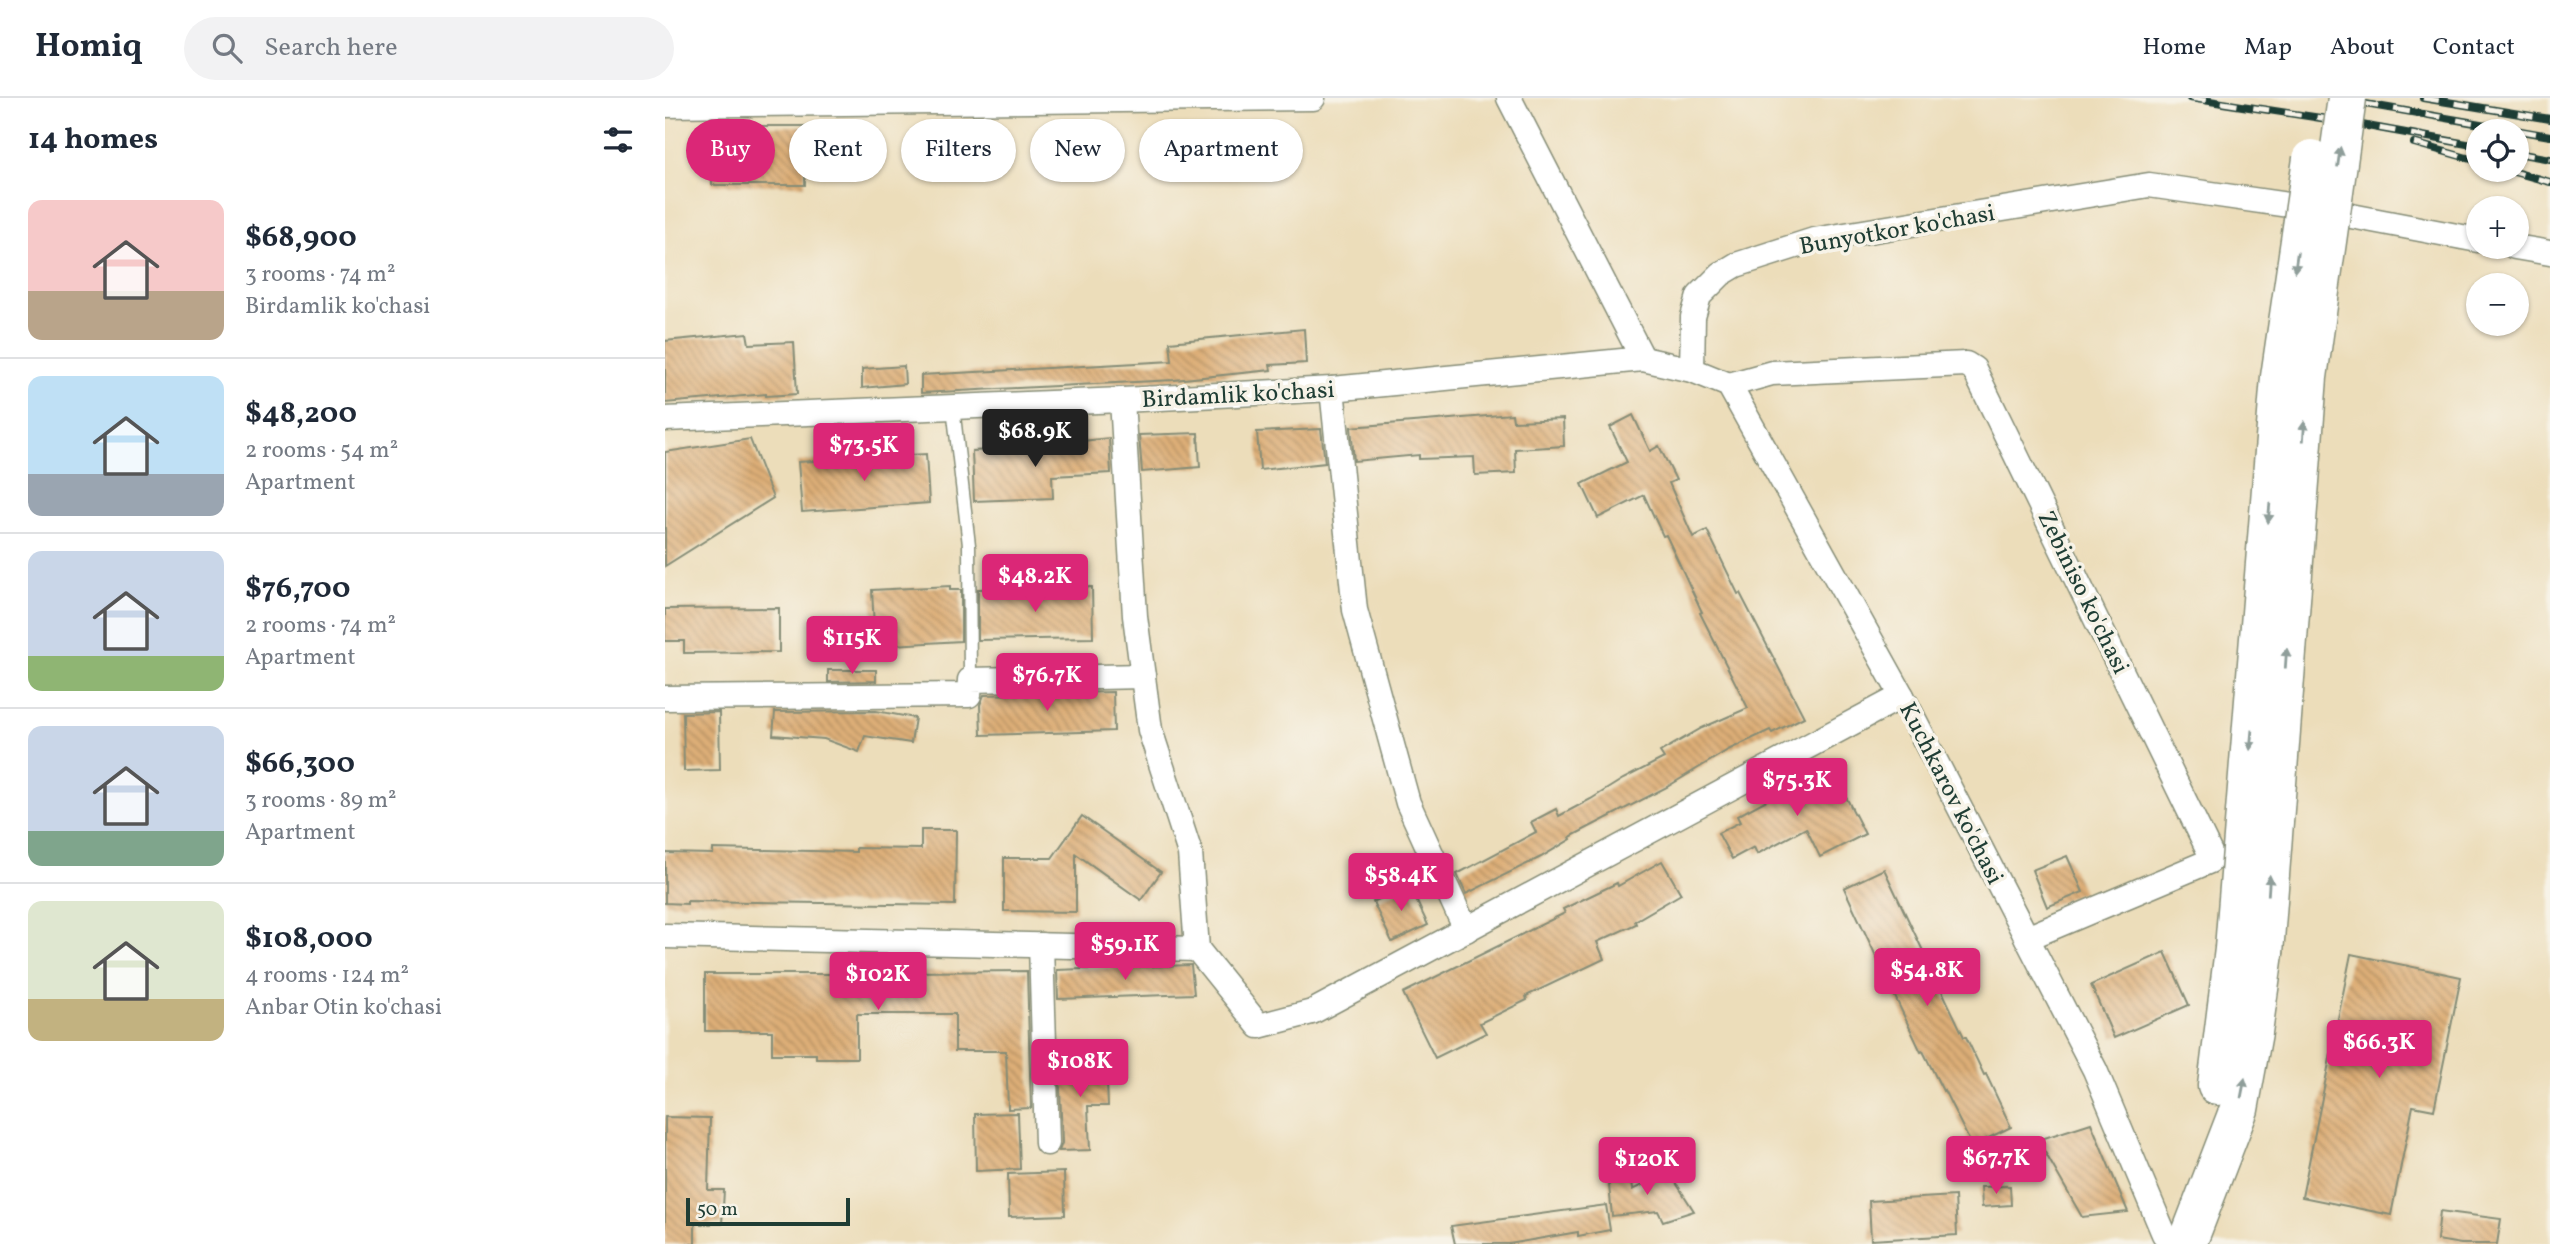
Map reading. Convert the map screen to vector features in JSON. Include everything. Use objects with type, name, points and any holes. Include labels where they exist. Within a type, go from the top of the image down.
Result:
[{"type":"main road","points":[[2249,951],[2280,377],[2321,98]]},
{"type":"main road","points":[[2187,1244],[2225,1040],[2249,951],[2308,377],[2347,98]]},
{"type":"street","points":[[665,104],[1313,98]]},
{"type":"street","points":[[1509,98],[1643,359],[1692,370],[1729,386]]},
{"type":"street","name":"Bunyotkor ko'chasi","points":[[1692,370],[1693,317],[1699,296],[1721,274],[1736,265],[1814,240],[2149,185],[2309,208],[2466,238]]},
{"type":"street","points":[[2529,249],[2550,253]]},
{"type":"street","name":"Birdamlik ko'chasi","points":[[665,419],[1332,389],[1643,359]]},
{"type":"street","name":"Zebiniso ko'chasi","points":[[1729,386],[1772,373],[1966,364],[1974,369],[2212,857],[2027,938]]},
{"type":"street","name":"Kuchkarov ko'chasi","points":[[1729,386],[1902,696],[2095,1070],[2164,1234],[2175,1244]]},
{"type":"street","points":[[1332,389],[1355,610],[1408,803],[1466,930]]},
{"type":"street","points":[[1122,400],[1135,616],[1150,730],[1190,853],[1197,949],[1259,1026],[1312,1012],[1902,696]]},
{"type":"street","points":[[665,698],[969,695],[971,680],[1143,676]]},
{"type":"street","points":[[665,936],[1197,949]]},
{"type":"street","points":[[1041,945],[1047,1143]]},
{"type":"lane","points":[[953,407],[969,545],[971,680]]},
{"type":"building","points":[[775,126],[789,126],[789,182],[805,182],[805,185],[712,185],[712,182],[775,182]]},
{"type":"building","points":[[1304,329],[1306,363],[1270,365],[1271,370],[1174,380],[921,393],[921,375],[1172,361],[1170,342]]},
{"type":"building","points":[[747,333],[749,344],[794,342],[797,394],[766,394],[665,403],[665,341]]},
{"type":"building","points":[[904,366],[905,384],[862,388],[862,369]]},
{"type":"building","points":[[1512,414],[1513,421],[1563,419],[1564,446],[1515,449],[1516,473],[1475,475],[1474,457],[1419,459],[1419,455],[1354,461],[1351,427]]},
{"type":"building","points":[[1633,415],[1650,451],[1659,446],[1676,480],[1669,483],[1693,537],[1707,530],[1804,717],[1728,750],[1667,787],[1570,837],[1571,839],[1541,857],[1466,894],[1457,874],[1536,832],[1531,822],[1556,809],[1559,816],[1664,758],[1660,752],[1702,728],[1748,708],[1700,613],[1702,612],[1666,535],[1663,536],[1644,495],[1598,518],[1582,484],[1627,462],[1610,427]]},
{"type":"building","points":[[1321,429],[1325,463],[1260,470],[1257,432]]},
{"type":"building","points":[[1198,433],[1200,467],[1142,472],[1139,435]]},
{"type":"building","points":[[1109,438],[1111,473],[1052,476],[1053,498],[974,501],[972,451],[1074,446],[1074,442]]},
{"type":"building","points":[[750,439],[773,498],[665,566],[665,452]]},
{"type":"building","points":[[926,454],[929,503],[802,512],[798,462]]},
{"type":"building","points":[[950,586],[950,590],[961,590],[961,641],[875,646],[872,590]]},
{"type":"building","points":[[1092,587],[1093,638],[978,640],[978,589]]},
{"type":"building","points":[[779,608],[779,652],[684,653],[684,641],[665,641],[665,609]]},
{"type":"building","points":[[828,670],[876,670],[876,681],[828,682]]},
{"type":"building","points":[[1113,692],[1114,731],[981,735],[980,705],[984,695]]},
{"type":"building","points":[[876,711],[915,718],[911,743],[865,736],[859,752],[824,739],[773,735],[775,712]]},
{"type":"building","points":[[719,712],[720,770],[684,771],[683,713]]},
{"type":"building","points":[[1830,766],[1865,834],[1820,857],[1806,828],[1757,854],[1754,847],[1732,859],[1718,833],[1740,822],[1737,816]]},
{"type":"building","points":[[1082,816],[1161,872],[1141,900],[1076,854],[1076,912],[1004,911],[1004,858],[1052,858]]},
{"type":"building","points":[[921,830],[956,830],[955,905],[687,901],[687,904],[665,903],[665,853],[713,854],[713,849],[856,852],[856,848],[921,849]]},
{"type":"building","points":[[2067,856],[2083,892],[2047,907],[2032,870]]},
{"type":"building","points":[[1662,861],[1681,894],[1635,921],[1636,924],[1597,942],[1604,959],[1526,996],[1527,1000],[1480,1023],[1486,1033],[1435,1058],[1403,993],[1565,913],[1563,909],[1617,883],[1618,886]]},
{"type":"building","points":[[1884,869],[1964,1037],[1984,1075],[1986,1074],[2011,1127],[1972,1146],[1923,1051],[1921,1052],[1844,888]]},
{"type":"building","points":[[1409,885],[1428,925],[1392,942],[1373,902]]},
{"type":"building","points":[[2165,952],[2189,1005],[2114,1038],[2091,985]]},
{"type":"building","points":[[2351,954],[2461,977],[2434,1110],[2413,1106],[2391,1215],[2302,1197]]},
{"type":"building","points":[[1191,965],[1194,994],[1058,999],[1057,970]]},
{"type":"building","points":[[1027,971],[1031,1108],[1008,1109],[1006,1051],[955,1051],[955,1014],[857,1014],[857,1058],[772,1054],[772,1031],[705,1031],[705,974]]},
{"type":"building","points":[[1106,1059],[1108,1106],[1088,1106],[1090,1150],[1059,1151],[1062,1143],[1059,1060]]},
{"type":"building","points":[[1018,1113],[1020,1169],[976,1171],[975,1114]]},
{"type":"building","points":[[665,1117],[710,1118],[708,1190],[724,1190],[722,1224],[695,1224],[695,1244],[665,1244]]},
{"type":"building","points":[[2091,1123],[2128,1212],[2082,1217],[2038,1140]]},
{"type":"building","points":[[1064,1172],[1065,1215],[1009,1217],[1008,1174]]},
{"type":"building","points":[[1630,1172],[1632,1190],[1669,1172],[1694,1211],[1663,1221],[1658,1211],[1612,1216],[1608,1175]]},
{"type":"building","points":[[2010,1186],[2011,1205],[1982,1207],[1981,1187]]},
{"type":"building","points":[[1955,1196],[1957,1235],[1871,1240],[1869,1201]]},
{"type":"building","points":[[1606,1205],[1610,1230],[1578,1236],[1578,1232],[1509,1244],[1455,1244],[1451,1226]]},
{"type":"building","points":[[2440,1211],[2501,1219],[2497,1244],[2461,1244],[2437,1240]]},
{"type":"railway","points":[[2190,98],[2466,144]]},
{"type":"railway","points":[[2331,98],[2550,136]]},
{"type":"railway","points":[[2423,98],[2550,119]]},
{"type":"railway","points":[[2414,143],[2466,158]]},
{"type":"railway","points":[[2529,155],[2550,159]]},
{"type":"railway","points":[[2529,176],[2550,182]]}]
